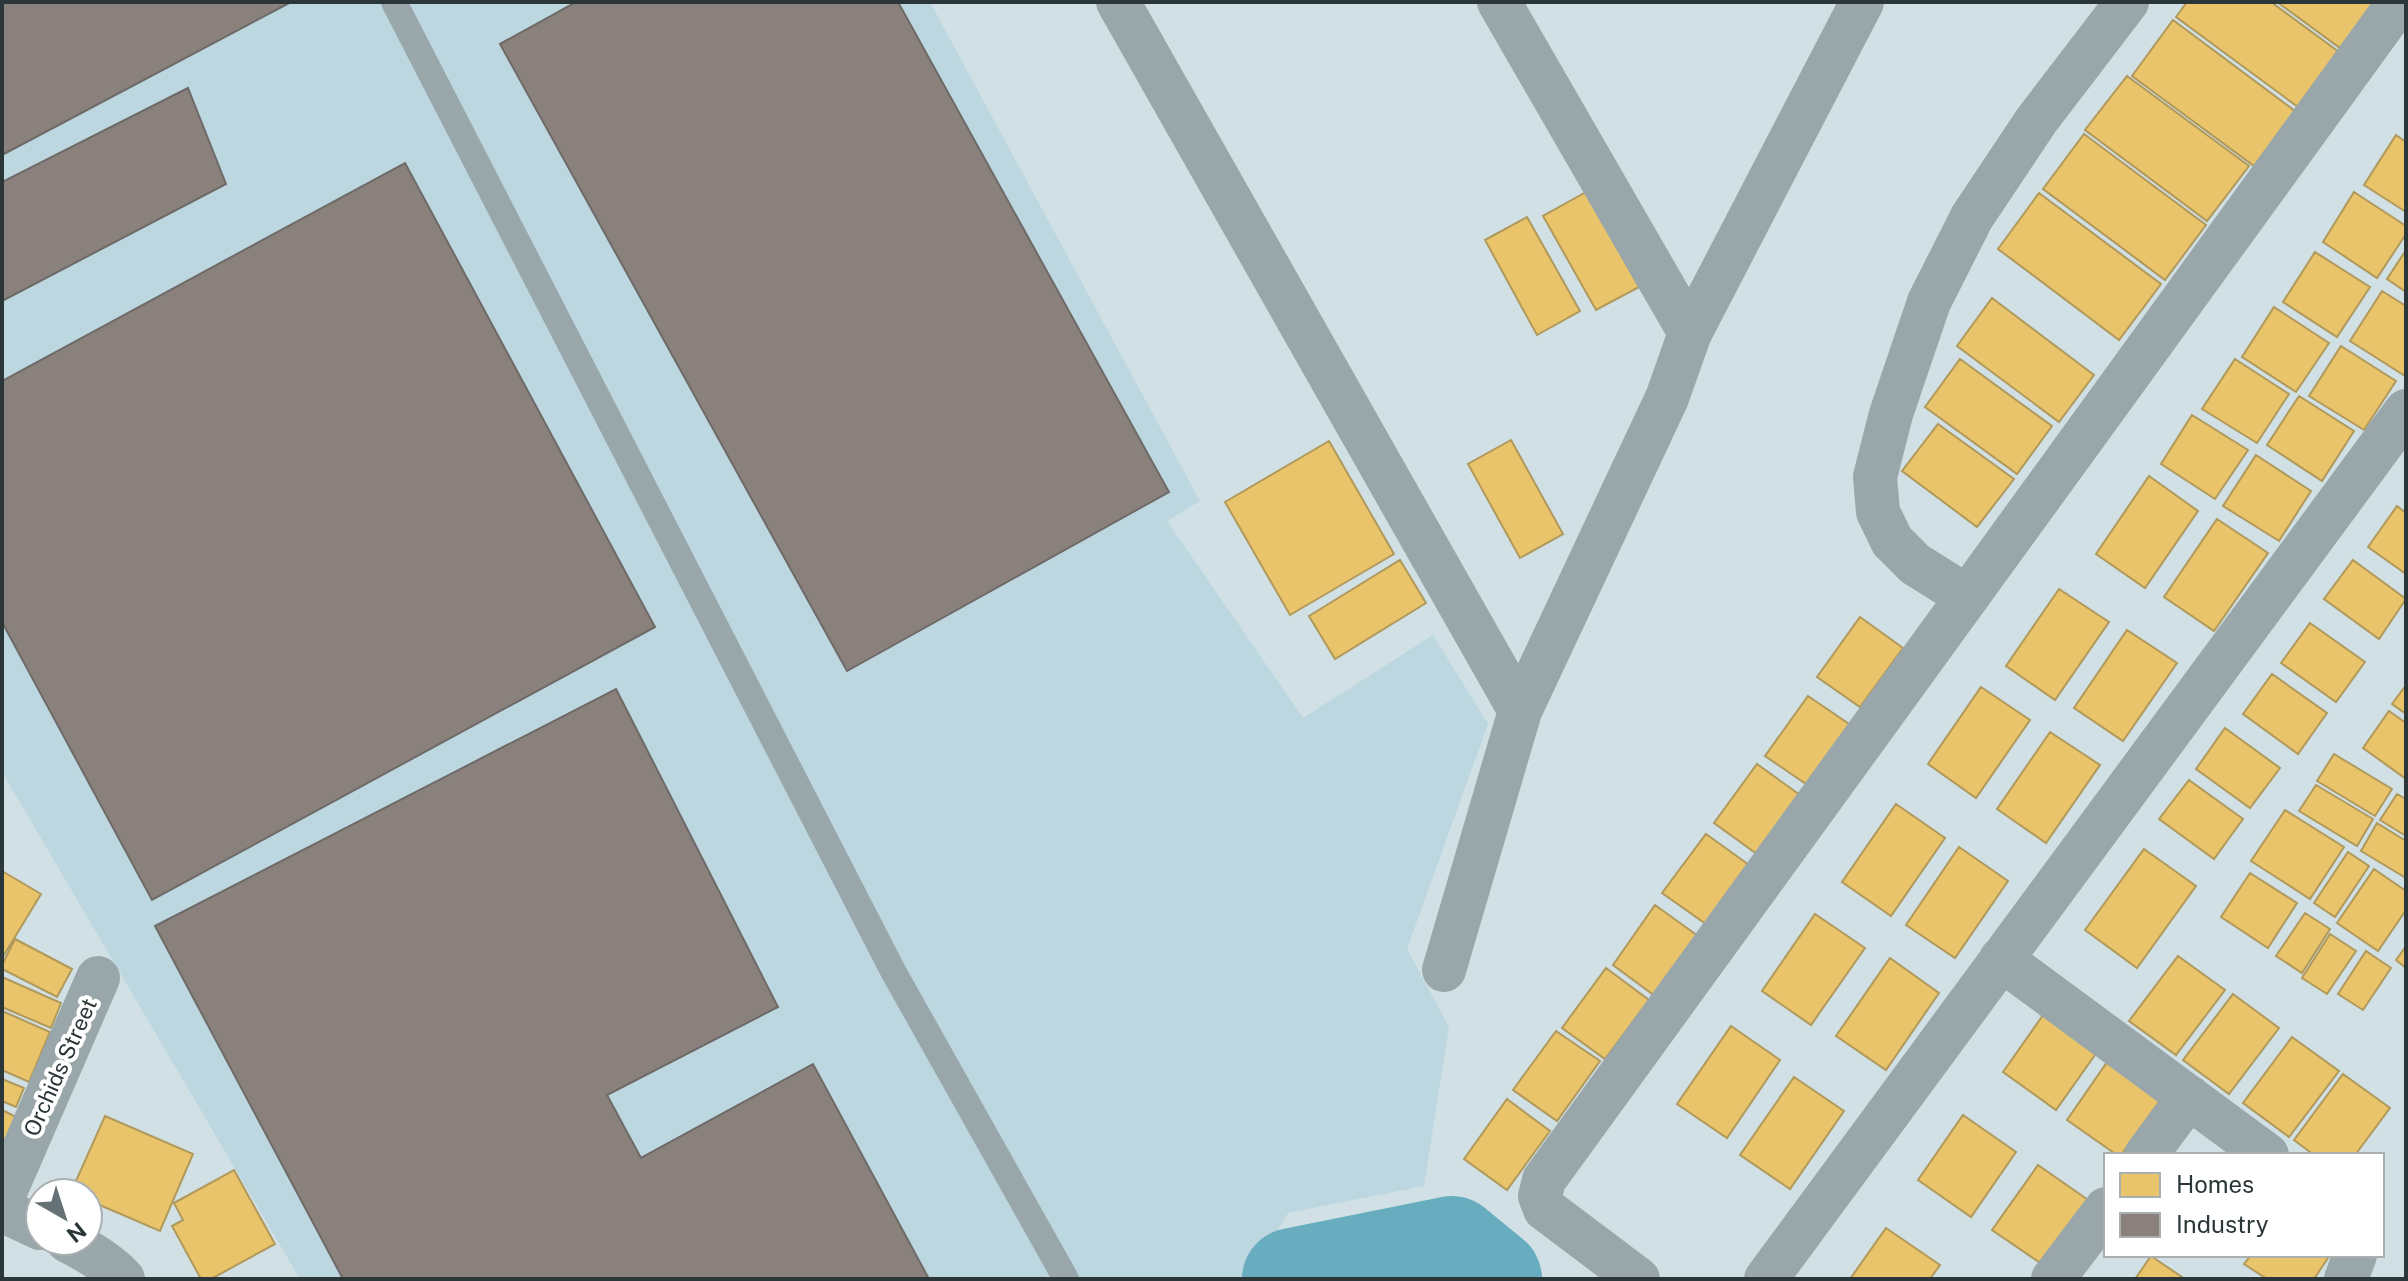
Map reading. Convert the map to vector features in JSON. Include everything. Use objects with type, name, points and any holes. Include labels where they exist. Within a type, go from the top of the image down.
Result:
[{"type":"street","points":[[1118,2],[1520,711]]},
{"type":"street","points":[[1499,2],[1690,333]]},
{"type":"street","points":[[1444,970],[1520,711],[1667,398],[1690,333],[1862,2]]},
{"type":"street","points":[[1966,596],[1915,564],[1892,541],[1878,512],[1875,477],[1891,414],[1929,302],[1972,217],[2036,121],[2127,2]]},
{"type":"street","points":[[1638,1279],[1545,1209],[1540,1196],[1544,1180],[2399,2]]},
{"type":"street","points":[[1766,1279],[2406,411]]},
{"type":"street","points":[[2001,959],[2264,1153]]},
{"type":"street","name":"Orchids Street","points":[[2,1199],[98,978]]},
{"type":"street","points":[[2147,1153],[2189,1097]]},
{"type":"street","points":[[2,1210],[24,1220]]},
{"type":"street","points":[[2053,1279],[2104,1212]]},
{"type":"street","points":[[97,1257],[123,1279]]},
{"type":"street","points":[[2346,1279],[2354,1257]]},
{"type":"lane","points":[[394,2],[886,957],[1066,1279]]},
{"type":"shaded area","points":[[2,2],[930,2],[1200,501],[1167,521],[1303,718],[1433,635],[1488,724],[1407,949],[1449,1027],[1424,1186],[1288,1213],[1249,1279],[300,1279],[2,772]]},
{"type":"building: Homes","points":[[2187,2],[2271,2],[2339,52],[2298,107],[2176,17]]},
{"type":"building: Homes","points":[[2277,2],[2376,2],[2340,48]]},
{"type":"building: Homes","points":[[2173,20],[2295,111],[2254,166],[2132,76]]},
{"type":"building: Homes","points":[[2127,76],[2249,166],[2207,221],[2085,130]]},
{"type":"building: Homes","points":[[2084,134],[2206,225],[2165,280],[2043,189]]},
{"type":"building: Homes","points":[[2396,135],[2406,142],[2406,212],[2364,185]]},
{"type":"building: Homes","points":[[1586,192],[1639,287],[1596,310],[1543,216]]},
{"type":"building: Homes","points":[[2354,192],[2406,226],[2406,234],[2377,278],[2323,242]]},
{"type":"building: Homes","points":[[2039,193],[2161,284],[2119,340],[1998,249]]},
{"type":"building: Homes","points":[[1527,217],[1580,311],[1537,335],[1485,240]]},
{"type":"building: Homes","points":[[2406,250],[2406,292],[2387,279]]},
{"type":"building: Homes","points":[[2315,252],[2370,287],[2337,337],[2283,302]]},
{"type":"building: Homes","points":[[2382,291],[2406,306],[2405,376],[2350,341]]},
{"type":"building: Homes","points":[[1992,298],[2094,375],[2059,422],[1957,346]]},
{"type":"building: Homes","points":[[2274,307],[2329,343],[2296,392],[2242,357]]},
{"type":"building: Homes","points":[[2341,346],[2396,381],[2364,430],[2309,396]]},
{"type":"building: Homes","points":[[1960,359],[2052,426],[2017,474],[1925,407]]},
{"type":"building: Homes","points":[[2235,359],[2289,394],[2257,443],[2202,409]]},
{"type":"building: Homes","points":[[2299,396],[2354,431],[2322,481],[2267,445]]},
{"type":"building: Homes","points":[[2192,415],[2248,450],[2215,499],[2161,464]]},
{"type":"building: Homes","points":[[1938,424],[2014,479],[1977,527],[1902,471]]},
{"type":"building: Homes","points":[[1511,440],[1563,534],[1520,558],[1468,464]]},
{"type":"building: Homes","points":[[1329,441],[1394,554],[1290,615],[1225,502]]},
{"type":"building: Homes","points":[[2256,455],[2311,491],[2279,541],[2223,506]]},
{"type":"building: Homes","points":[[2149,476],[2198,511],[2145,588],[2096,554]]},
{"type":"building: Homes","points":[[2397,506],[2406,513],[2406,574],[2368,547]]},
{"type":"building: Homes","points":[[2217,519],[2268,553],[2214,631],[2164,597]]},
{"type":"building: Homes","points":[[1400,560],[1426,603],[1335,659],[1309,616]]},
{"type":"building: Homes","points":[[2353,560],[2406,599],[2379,639],[2324,599]]},
{"type":"building: Homes","points":[[2059,589],[2109,622],[2055,700],[2006,666]]},
{"type":"building: Homes","points":[[1860,617],[1903,648],[1860,707],[1817,677]]},
{"type":"building: Homes","points":[[2310,623],[2365,662],[2336,702],[2281,663]]},
{"type":"building: Homes","points":[[2127,630],[2177,663],[2123,741],[2074,708]]},
{"type":"building: Homes","points":[[2272,674],[2327,713],[2298,754],[2243,714]]},
{"type":"building: Homes","points":[[2406,685],[2406,714],[2392,704]]},
{"type":"building: Homes","points":[[1981,687],[2030,720],[1976,798],[1928,764]]},
{"type":"building: Homes","points":[[1808,696],[1852,726],[1809,786],[1765,756]]},
{"type":"building: Homes","points":[[2389,711],[2406,723],[2406,779],[2363,748]]},
{"type":"building: Homes","points":[[2225,728],[2280,768],[2250,808],[2196,769]]},
{"type":"building: Homes","points":[[2050,732],[2100,765],[2046,843],[1997,809]]},
{"type":"building: Homes","points":[[2334,754],[2392,789],[2375,816],[2317,781]]},
{"type":"building: Homes","points":[[1757,764],[1800,795],[1757,854],[1714,823]]},
{"type":"building: Homes","points":[[2189,780],[2243,819],[2214,859],[2159,819]]},
{"type":"building: Homes","points":[[2316,785],[2373,819],[2357,846],[2299,811]]},
{"type":"building: Homes","points":[[2397,794],[2406,799],[2406,836],[2380,820]]},
{"type":"building: Homes","points":[[1896,804],[1945,838],[1891,916],[1842,882]]},
{"type":"building: Homes","points":[[2285,810],[2344,847],[2310,899],[2251,861]]},
{"type":"building: Homes","points":[[2377,823],[2406,841],[2406,878],[2361,851]]},
{"type":"building: Homes","points":[[1706,834],[1749,865],[1706,924],[1662,893]]},
{"type":"building: Homes","points":[[1959,847],[2008,881],[1955,958],[1906,925]]},
{"type":"building: Homes","points":[[2144,849],[2196,886],[2137,968],[2085,930]]},
{"type":"building: Homes","points":[[2348,852],[2369,866],[2335,917],[2314,903]]},
{"type":"building: Homes","points":[[2374,869],[2406,891],[2406,910],[2378,951],[2337,923]]},
{"type":"building: Homes","points":[[2,871],[41,894],[4,955],[2,954]]},
{"type":"building: Homes","points":[[2250,873],[2297,903],[2268,948],[2221,917]]},
{"type":"building: Homes","points":[[1655,905],[1698,936],[1655,996],[1613,965]]},
{"type":"building: Homes","points":[[2305,913],[2330,929],[2302,973],[2276,956]]},
{"type":"building: Homes","points":[[1815,914],[1865,948],[1811,1025],[1762,991]]},
{"type":"building: Homes","points":[[2330,934],[2356,951],[2327,994],[2302,978]]},
{"type":"building: Homes","points":[[15,939],[72,969],[57,997],[2,969]]},
{"type":"building: Homes","points":[[2406,946],[2406,968],[2396,960]]},
{"type":"building: Homes","points":[[2366,951],[2391,968],[2363,1010],[2338,994]]},
{"type":"building: Homes","points":[[2178,956],[2225,990],[2176,1055],[2129,1021]]},
{"type":"building: Homes","points":[[1890,958],[1939,993],[1886,1070],[1836,1036]]},
{"type":"building: Homes","points":[[1606,968],[1649,1000],[1605,1059],[1562,1028]]},
{"type":"building: Homes","points":[[2,977],[61,1003],[51,1028],[2,1007]]},
{"type":"building: Homes","points":[[2233,994],[2279,1028],[2229,1094],[2183,1060]]},
{"type":"building: Homes","points":[[2048,1008],[2102,1045],[2056,1110],[2003,1072]]},
{"type":"building: Homes","points":[[2,1011],[50,1032],[29,1082],[2,1070]]},
{"type":"building: Homes","points":[[1731,1026],[1780,1060],[1727,1138],[1677,1104]]},
{"type":"building: Homes","points":[[1556,1031],[1600,1061],[1557,1121],[1513,1090]]},
{"type":"building: Homes","points":[[2292,1037],[2339,1071],[2289,1137],[2243,1103]]},
{"type":"building: Homes","points":[[2112,1055],[2166,1092],[2122,1153],[2114,1153],[2067,1120]]},
{"type":"building: Homes","points":[[2343,1074],[2390,1108],[2356,1153],[2311,1153],[2294,1140]]},
{"type":"building: Homes","points":[[1794,1077],[1844,1111],[1790,1189],[1740,1155]]},
{"type":"building: Homes","points":[[2,1079],[24,1088],[16,1107],[2,1101]]},
{"type":"building: Homes","points":[[1507,1099],[1550,1131],[1507,1190],[1464,1159]]},
{"type":"building: Homes","points":[[2,1110],[20,1119],[7,1145],[2,1142]]},
{"type":"building: Homes","points":[[1963,1115],[2016,1152],[1971,1217],[1918,1180]]},
{"type":"building: Homes","points":[[105,1116],[193,1154],[160,1231],[104,1207],[104,1177],[78,1177]]},
{"type":"building: Homes","points":[[2038,1165],[2091,1202],[2046,1267],[1992,1230]]},
{"type":"building: Homes","points":[[234,1170],[275,1244],[211,1279],[201,1279],[172,1226],[183,1220],[174,1203]]},
{"type":"building: Homes","points":[[1886,1228],[1940,1265],[1930,1279],[1850,1279]]},
{"type":"building: Homes","points":[[2152,1257],[2185,1279],[2135,1279]]},
{"type":"building: Homes","points":[[2249,1257],[2329,1257],[2314,1279],[2267,1279],[2244,1264]]},
{"type":"building: Industry","points":[[2,2],[291,2],[2,155]]},
{"type":"building: Industry","points":[[576,2],[898,2],[1169,492],[847,671],[500,44]]},
{"type":"building: Industry","points":[[188,88],[226,184],[2,301],[2,182]]},
{"type":"building: Industry","points":[[405,163],[655,627],[152,900],[2,622],[2,381]]},
{"type":"building: Industry","points":[[616,689],[778,1007],[607,1095],[641,1158],[813,1064],[929,1279],[343,1279],[155,926]]},
{"type":"waterway","points":[[1293,1279],[1452,1247],[1491,1279]]}]
